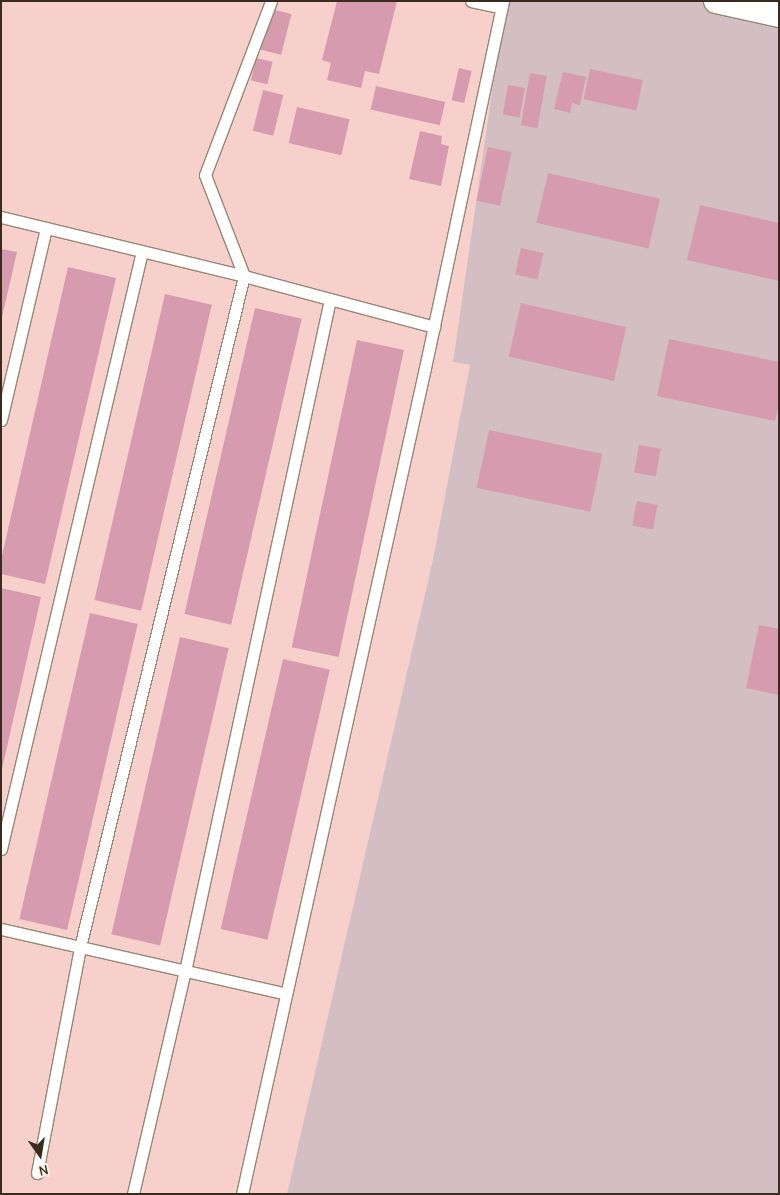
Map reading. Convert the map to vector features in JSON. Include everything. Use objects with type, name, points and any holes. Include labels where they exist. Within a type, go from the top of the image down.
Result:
[{"type":"street","points":[[716,1],[779,15]]},
{"type":"lane","points":[[36,1172],[80,947],[244,276],[204,175],[270,1]]},
{"type":"lane","points":[[242,1194],[434,326],[501,4],[471,1]]},
{"type":"lane","points":[[1,217],[244,276],[434,326]]},
{"type":"lane","points":[[1,420],[46,228]]},
{"type":"lane","points":[[1,849],[142,251]]},
{"type":"lane","points":[[134,1194],[185,971],[330,299]]},
{"type":"lane","points":[[1,929],[286,994]]},
{"type":"shaded area","points":[[1,1],[505,1],[453,362],[470,365],[433,559],[287,1194],[1,1194]]},
{"type":"shaded area","points":[[505,1],[716,1],[779,15],[779,1194],[287,1194],[433,559],[470,365],[453,362]]},
{"type":"building","points":[[337,1],[397,1],[379,74],[365,71],[361,88],[327,80],[331,63],[322,60]]},
{"type":"building","points":[[271,9],[291,14],[281,55],[261,50]]},
{"type":"building","points":[[256,58],[273,62],[267,84],[251,80]]},
{"type":"building","points":[[459,68],[472,71],[464,103],[452,100]]},
{"type":"building","points":[[590,69],[643,80],[636,111],[584,99]]},
{"type":"building","points":[[563,72],[586,77],[580,105],[572,103],[570,113],[554,109]]},
{"type":"building","points":[[530,73],[547,76],[538,128],[521,125]]},
{"type":"building","points":[[508,85],[525,88],[520,117],[503,115]]},
{"type":"building","points":[[376,86],[445,102],[440,125],[371,109]]},
{"type":"building","points":[[263,90],[283,95],[273,136],[253,131]]},
{"type":"building","points":[[297,107],[350,119],[341,155],[289,143]]},
{"type":"building","points":[[420,131],[442,136],[441,144],[449,146],[441,186],[409,179]]},
{"type":"building","points":[[488,147],[511,152],[500,206],[477,201]]},
{"type":"building","points":[[548,173],[660,199],[649,249],[537,223]]},
{"type":"building","points":[[700,205],[779,223],[779,281],[687,260]]},
{"type":"building","points":[[521,248],[543,253],[537,279],[515,274]]},
{"type":"building","points":[[1,249],[17,252],[2,317],[1,317]]},
{"type":"building","points":[[68,267],[116,278],[45,584],[1,574],[1,560]]},
{"type":"building","points":[[165,294],[212,305],[141,611],[94,600]]},
{"type":"building","points":[[521,303],[626,327],[614,381],[509,357]]},
{"type":"building","points":[[255,308],[302,319],[231,625],[184,614]]},
{"type":"building","points":[[669,339],[779,362],[779,405],[775,421],[657,396]]},
{"type":"building","points":[[357,340],[404,350],[339,657],[292,647]]},
{"type":"building","points":[[489,430],[602,454],[590,512],[477,488]]},
{"type":"building","points":[[639,445],[661,449],[656,476],[634,473]]},
{"type":"building","points":[[637,501],[658,505],[653,530],[632,526]]},
{"type":"building","points":[[1,588],[41,597],[2,769],[1,769]]},
{"type":"building","points":[[90,613],[138,624],[67,930],[19,919]]},
{"type":"building","points":[[759,625],[779,629],[779,695],[746,688]]},
{"type":"building","points":[[180,637],[229,648],[160,945],[111,934]]},
{"type":"building","points":[[283,659],[330,670],[267,940],[221,929]]}]
